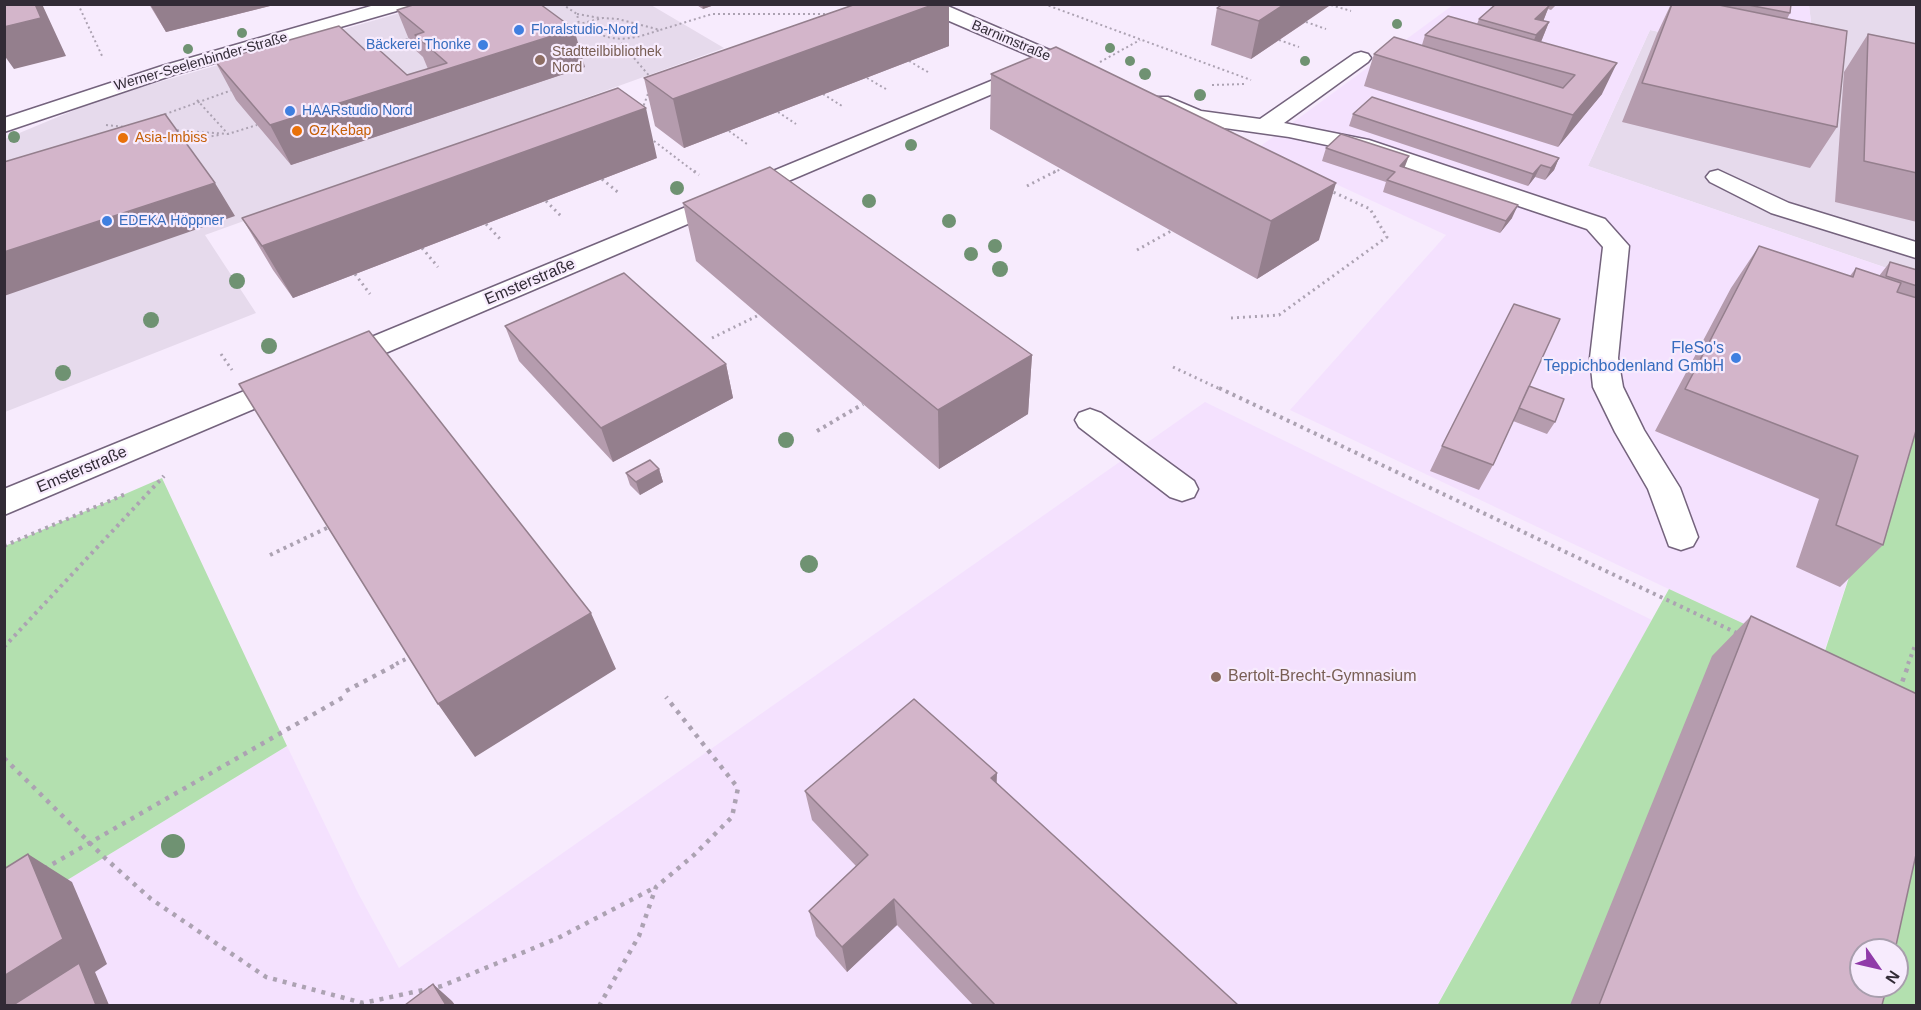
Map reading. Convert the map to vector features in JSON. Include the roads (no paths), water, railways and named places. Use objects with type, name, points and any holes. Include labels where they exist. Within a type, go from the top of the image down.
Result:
[{"type":"street","name":"Barnimstraße","points":[[926,4],[1084,71]]},
{"type":"street","name":"Werner-Seelenbinder-Straße","points":[[4,125],[169,69],[380,10],[398,14]]},
{"type":"street","points":[[1264,127],[1361,58]]},
{"type":"street","name":"Emsterstraße","points":[[4,503],[1055,60]]},
{"type":"street","points":[[169,69],[191,93]]},
{"type":"street","points":[[1146,96],[1196,117],[1325,136],[1361,145],[1596,224],[1616,246],[1604,358],[1608,387],[1630,432],[1664,488],[1681,537]]},
{"type":"street","points":[[1718,177],[1780,208],[1917,249]]},
{"type":"street","points":[[1090,420],[1182,489]]},
{"type":"place","name":"Floralstudio-Nord","points":[[519,30]]},
{"type":"place","name":"Bäckerei Thonke","points":[[483,45]]},
{"type":"place","name":"Stadtteilbibliothek Nord","points":[[540,60]]},
{"type":"place","name":"HAARstudio Nord","points":[[290,111]]},
{"type":"place","name":"Oz Kebap","points":[[297,131]]},
{"type":"place","name":"Asia-Imbiss","points":[[123,138]]},
{"type":"place","name":"EDEKA Höppner","points":[[107,221]]},
{"type":"place","name":"FleSo's Teppichbodenland GmbH","points":[[1736,358]]},
{"type":"place","name":"Bertolt-Brecht-Gymnasium","points":[[1216,677]]}]
